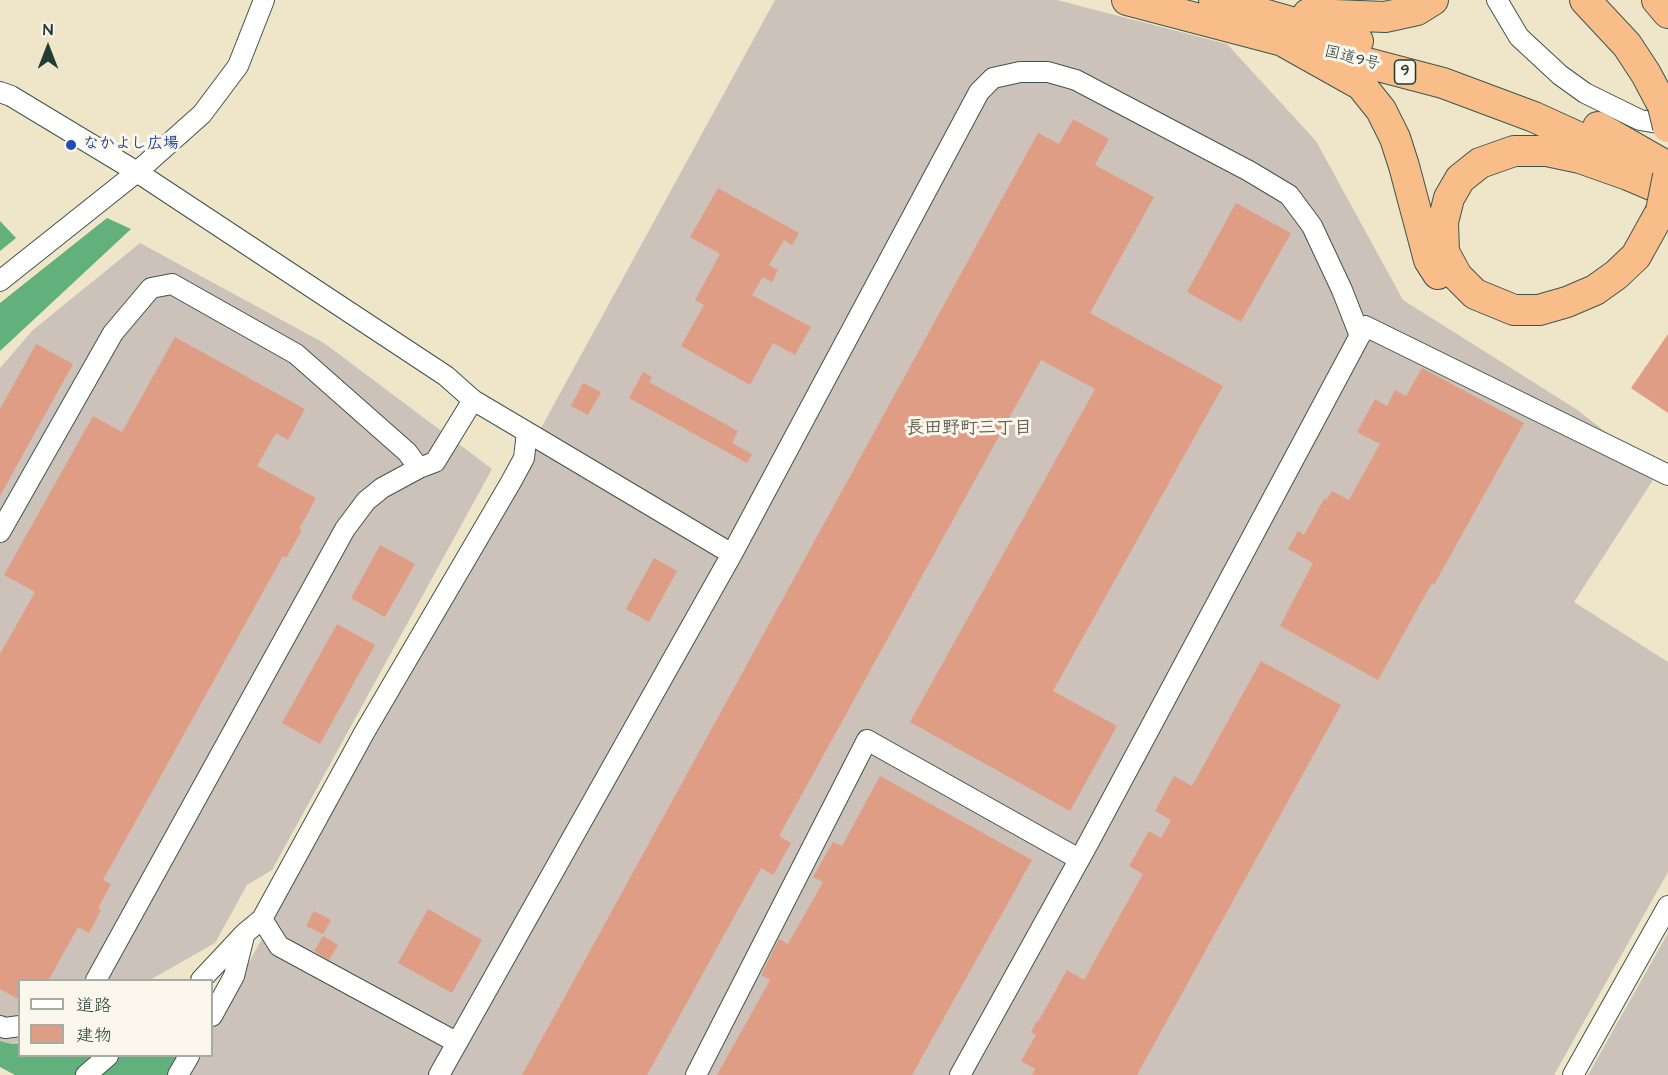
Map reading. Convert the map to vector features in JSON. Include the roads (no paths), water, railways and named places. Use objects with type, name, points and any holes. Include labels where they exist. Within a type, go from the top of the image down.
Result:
[{"type":"highway","name":"国道9号","points":[[1126,0],[1443,83],[1524,113],[1592,142],[1666,204]]},
{"type":"highway","name":"国道9号","points":[[1214,0],[1494,81],[1569,111],[1668,167]]},
{"type":"highway","points":[[1257,11],[1385,17],[1417,10],[1433,0]]},
{"type":"highway","points":[[1585,0],[1627,45],[1667,110]]},
{"type":"highway","points":[[1604,0],[1637,35],[1667,110]]},
{"type":"highway","points":[[1657,0],[1668,13]]},
{"type":"highway","points":[[1286,43],[1360,85],[1381,110],[1395,138],[1404,166],[1429,260],[1445,286],[1464,304],[1485,318],[1512,326],[1539,325],[1570,316],[1600,303],[1623,286],[1644,265],[1662,241],[1668,176]]},
{"type":"highway","points":[[1514,150],[1547,150],[1580,158],[1628,175],[1666,204],[1636,256],[1616,275],[1595,290],[1567,302],[1539,310],[1514,310],[1474,294],[1457,276],[1444,252],[1443,222],[1449,198],[1460,179],[1480,163],[1514,150]]},
{"type":"street","points":[[0,281],[137,172],[202,114],[238,66],[264,0]]},
{"type":"street","points":[[1497,0],[1519,37],[1560,75],[1586,93],[1640,120],[1658,123],[1667,110]]},
{"type":"street","points":[[439,1075],[732,554],[979,92],[993,78],[1020,72],[1048,72],[1076,80],[1249,171],[1289,195],[1312,226],[1342,290],[1360,336]]},
{"type":"street","points":[[0,92],[11,96],[137,172],[446,376],[473,400],[732,554]]},
{"type":"street","points":[[0,532],[113,333],[151,288],[172,284],[296,354],[407,452],[419,468]]},
{"type":"street","points":[[960,1075],[1079,859],[1365,326],[1668,475]]},
{"type":"street","points":[[97,979],[345,529],[366,501],[382,488],[435,462],[473,400]]},
{"type":"street","points":[[203,979],[244,934],[262,919],[364,734],[512,482],[524,458],[527,432]]},
{"type":"street","points":[[696,1075],[867,740],[1079,859]]},
{"type":"street","points":[[1573,1075],[1668,906]]},
{"type":"street","points":[[262,919],[279,946],[456,1042]]},
{"type":"street","points":[[213,1014],[234,976],[244,934]]},
{"type":"street","points":[[0,1026],[5,1028],[18,1026]]},
{"type":"street","points":[[86,1075],[107,1057]]},
{"type":"street","points":[[178,1075],[188,1057]]},
{"type":"place","name":"なかよし広場","points":[[71,145]]},
{"type":"district","name":"長田野町三丁目","points":[[969,429]]}]
